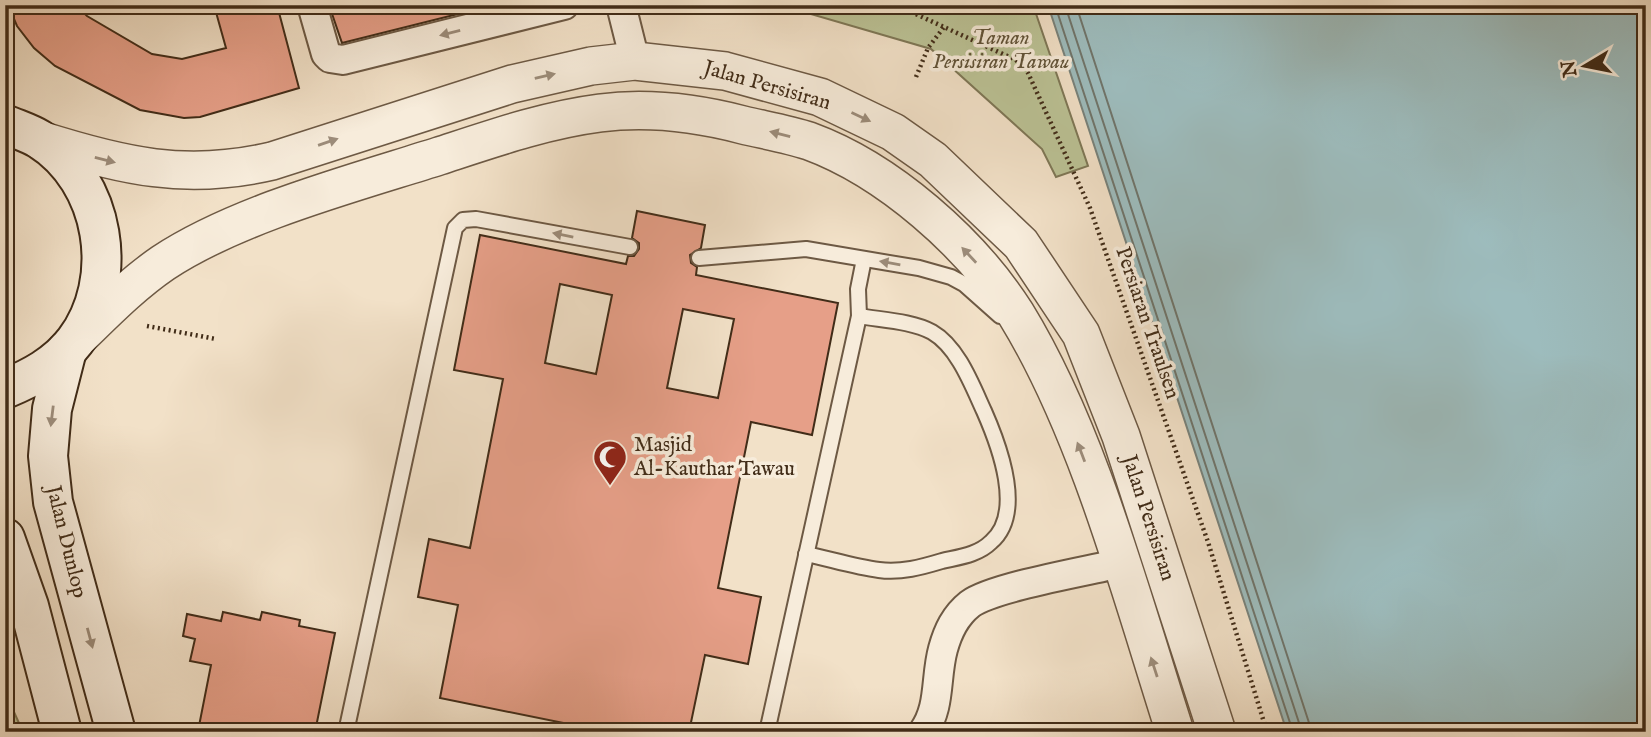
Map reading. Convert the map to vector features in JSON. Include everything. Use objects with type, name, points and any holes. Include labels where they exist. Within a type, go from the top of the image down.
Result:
[{"type":"main road","points":[[5,98],[40,140],[74,170],[96,210],[103,255],[97,299],[72,345],[38,374],[5,389]]},
{"type":"main road","points":[[5,124],[40,140]]},
{"type":"main road","name":"Jalan Dunlop","points":[[72,345],[52,409],[48,456],[53,502],[116,732]]},
{"type":"main road","points":[[5,538],[21,607],[62,732]]},
{"type":"street","points":[[312,5],[326,54],[330,58],[343,60],[564,5]]},
{"type":"street","points":[[621,5],[635,61]]},
{"type":"street","name":"Jalan Persisiran","points":[[40,140],[137,167],[202,172],[240,168],[272,161],[512,84],[590,66],[635,61],[681,63],[724,71],[820,97],[893,132],[933,160],[1021,244],[1081,334],[1121,436],[1217,732]]},
{"type":"street","name":"Jalan Persisiran","points":[[72,345],[127,291],[165,262],[237,225],[366,179],[505,135],[566,119],[638,110],[719,118],[810,142],[878,178],[940,225],[976,262],[1015,312],[1043,364],[1080,449],[1121,563],[1175,732]]},
{"type":"street","points":[[923,732],[933,719],[947,634],[957,617],[972,603],[995,593],[1121,563]]},
{"type":"lane","points":[[346,732],[455,228],[464,220],[476,219],[630,247]]},
{"type":"lane","points":[[699,258],[806,249],[939,272],[964,284],[1020,336],[1043,364]]},
{"type":"lane","points":[[767,732],[859,316],[858,289],[864,259]]},
{"type":"lane","points":[[806,554],[880,570],[910,569],[976,553],[992,542],[1002,529],[1005,517],[1007,498],[1003,470],[992,433],[960,364],[933,333],[859,316]]},
{"type":"path","name":"Persiaran Traulsen","points":[[896,5],[1016,60],[1028,73],[1090,208],[1208,542],[1267,732]]},
{"type":"path","points":[[916,77],[928,48],[944,27]]},
{"type":"path","points":[[147,326],[216,339]]},
{"type":"green space","name":"Taman Persisiran Tawau","points":[[796,5],[1033,5],[1088,166],[1056,177],[1042,149],[931,49],[797,10]]},
{"type":"green space","points":[[5,692],[23,732],[5,732]]},
{"type":"water","points":[[1048,5],[1646,5],[1646,732],[1287,732]]},
{"type":"building","points":[[8,5],[76,5],[87,16],[152,54],[182,59],[226,48],[214,5],[277,5],[299,88],[200,117],[184,118],[140,110],[55,66],[34,48],[17,26]]},
{"type":"building","points":[[329,5],[482,5],[482,8],[342,43]]},
{"type":"building","name":"Masjid Al-Kauthar Tawau","points":[[637,211],[705,225],[701,248],[690,255],[691,263],[697,267],[696,275],[838,303],[812,435],[751,422],[718,588],[761,597],[748,664],[705,655],[689,732],[608,732],[440,698],[458,605],[418,597],[429,539],[470,548],[503,379],[454,370],[480,235],[626,264],[628,256],[634,256],[639,249],[639,243],[632,238]],"holes":[[[560,284],[612,295],[596,374],[545,363]],[[683,309],[734,319],[718,398],[667,388]]]},
{"type":"building","points":[[223,612],[260,620],[262,612],[300,620],[299,626],[335,633],[315,732],[226,732],[199,726],[211,665],[190,661],[195,639],[183,636],[187,614],[221,621]]},
{"type":"place","name":"Masjid Al-Kauthar Tawau","points":[[610,487]]}]
